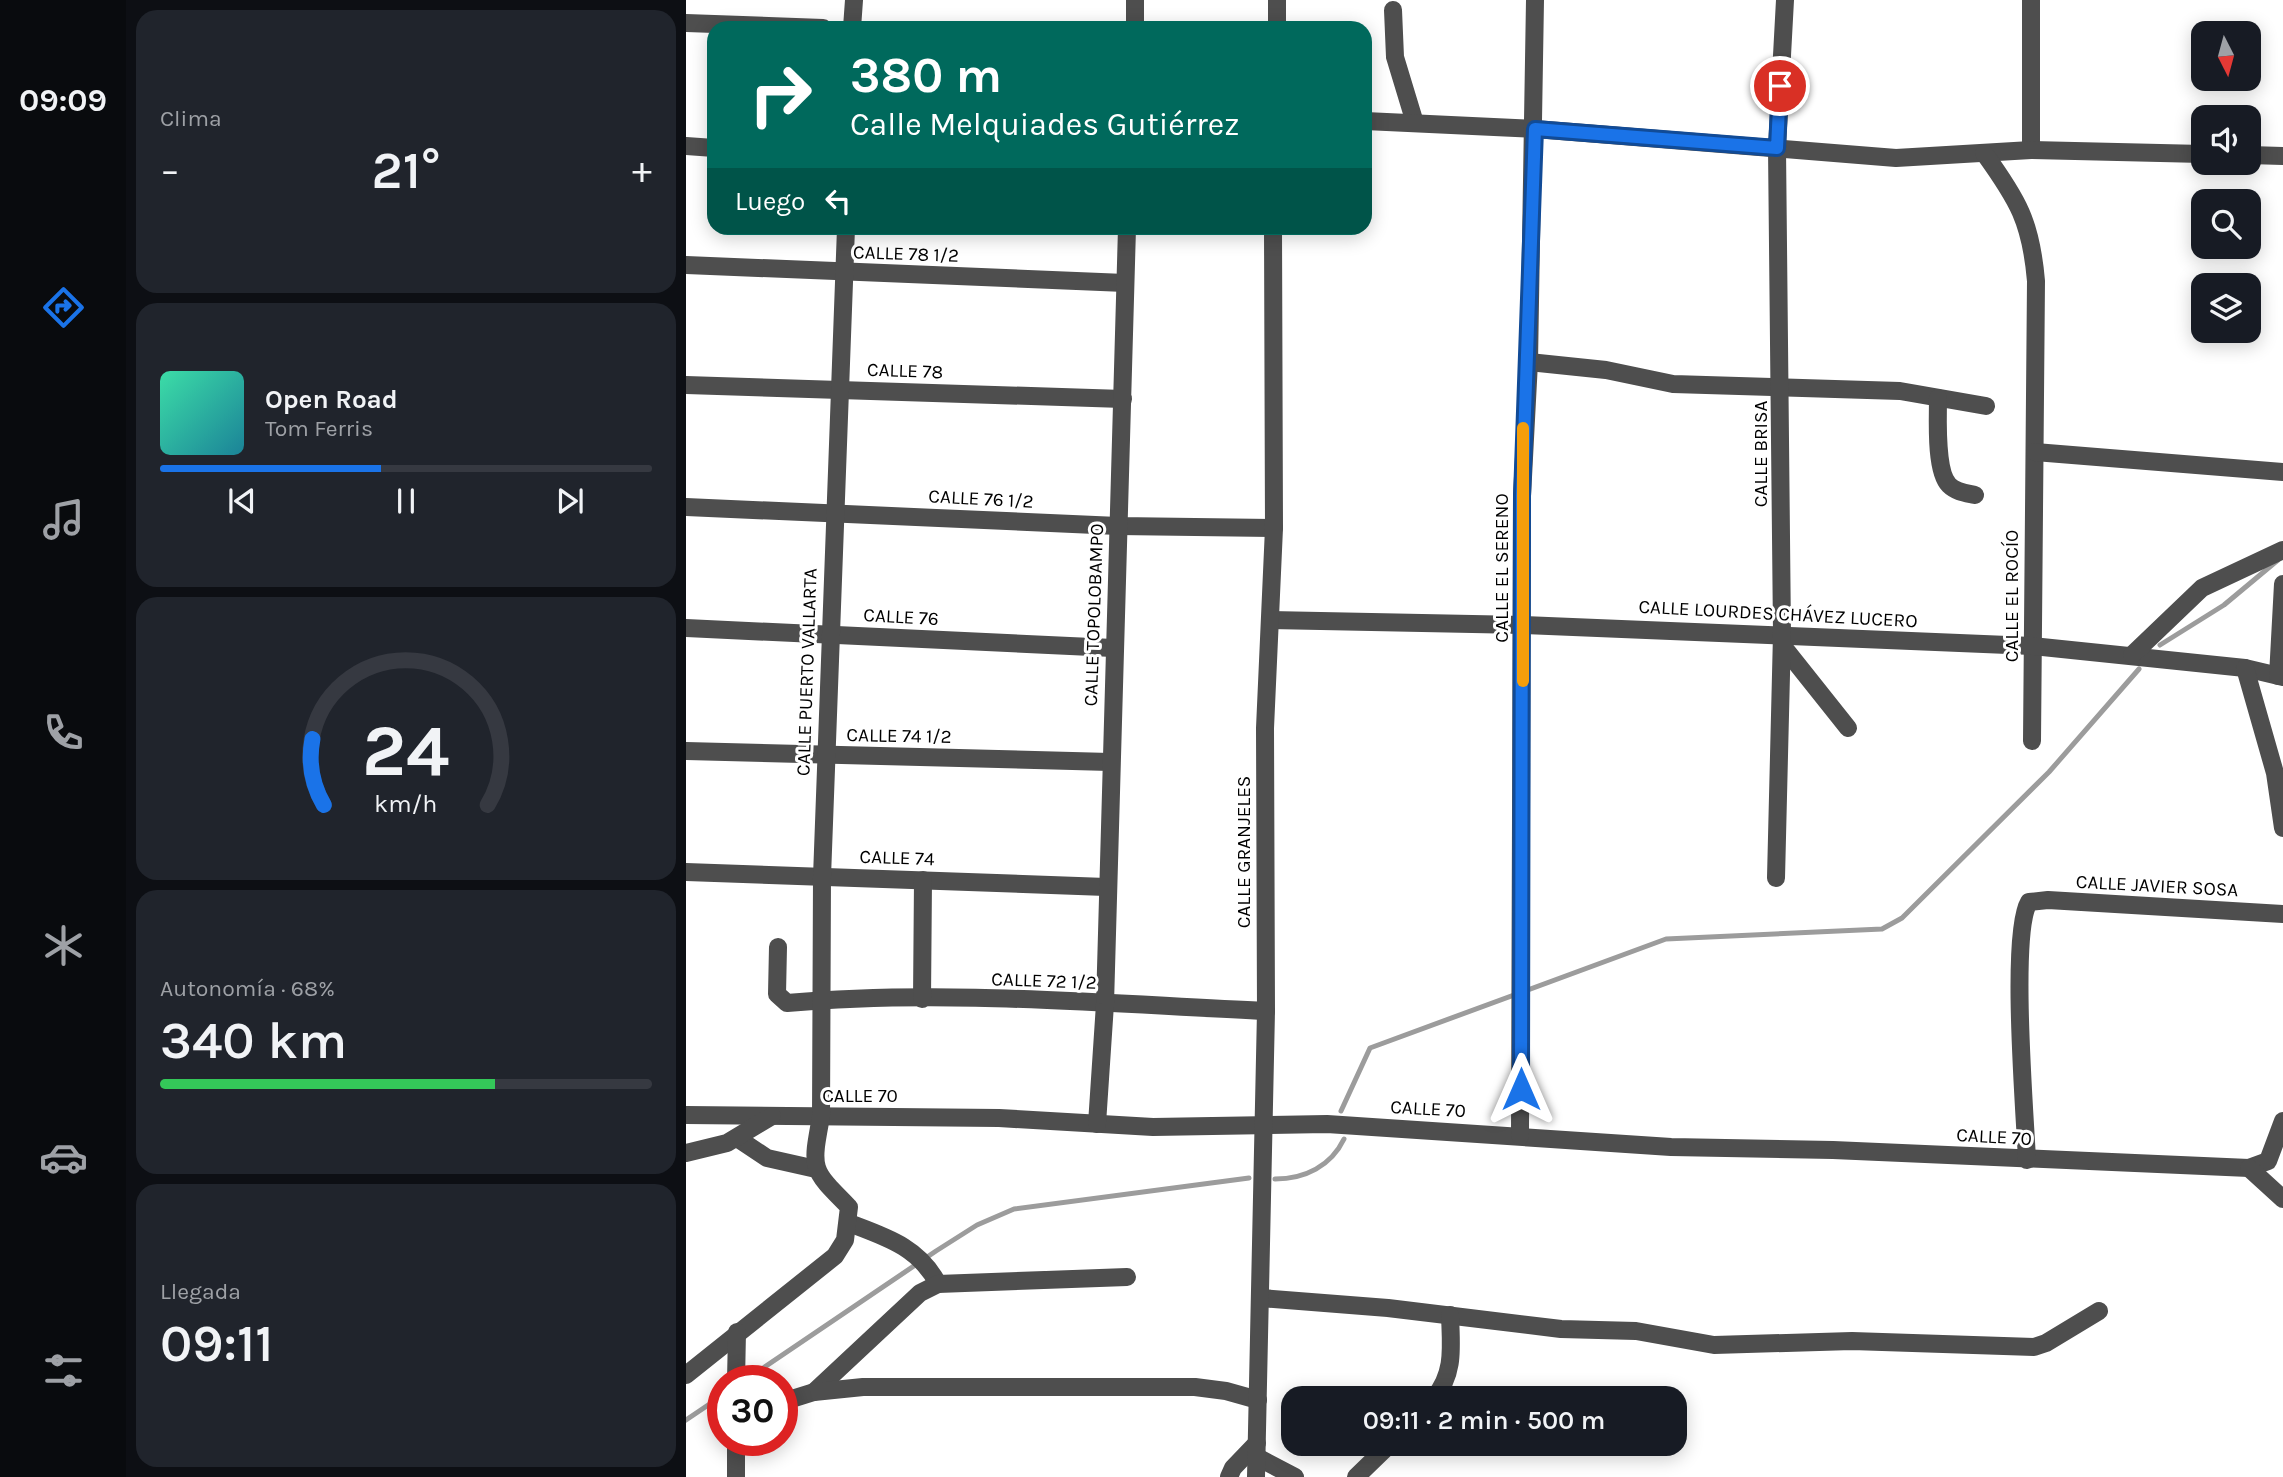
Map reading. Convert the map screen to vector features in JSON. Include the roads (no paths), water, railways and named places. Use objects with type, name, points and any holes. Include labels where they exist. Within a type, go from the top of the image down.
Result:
[{"type":"street","points":[[852,21],[854,0]]},
{"type":"street","points":[[1135,0],[1135,21]]},
{"type":"street","points":[[1277,0],[1277,21]]},
{"type":"street","name":"CALLE EL SERENO","points":[[1520,1136],[1524,625],[1522,457],[1529,362],[1535,129],[1535,0]]},
{"type":"street","name":"CALLE BRISA","points":[[1776,878],[1782,640],[1782,389],[1777,148],[1785,0]]},
{"type":"street","points":[[2031,0],[2031,150]]},
{"type":"street","points":[[1393,10],[1395,57],[1415,123]]},
{"type":"street","points":[[686,23],[707,24]]},
{"type":"street","points":[[1372,121],[1535,129],[1896,158],[2031,150],[2191,154]]},
{"type":"street","points":[[686,146],[707,148]]},
{"type":"street","name":"CALLE EL ROCÍO","points":[[1984,153],[2019,205],[2033,247],[2037,353],[2032,741]]},
{"type":"street","points":[[2261,155],[2283,156]]},
{"type":"street","name":"CALLE PUERTO VALLARTA","points":[[816,1169],[814,1156],[821,1117],[822,877],[829,634],[845,235]]},
{"type":"street","name":"CALLE TOPOLOBAMPO","points":[[1097,1124],[1105,1004],[1106,887],[1127,235]]},
{"type":"street","name":"CALLE GRANJELES","points":[[1256,1477],[1266,1012],[1265,780],[1274,528],[1273,235]]},
{"type":"street","name":"CALLE 78 1/2","points":[[686,265],[1125,283]]},
{"type":"street","points":[[1529,362],[1606,370],[1673,384],[1900,391],[1986,406]]},
{"type":"street","name":"CALLE 78","points":[[686,385],[1123,399]]},
{"type":"street","points":[[1938,398],[1941,466],[1945,479],[1960,492],[1975,495]]},
{"type":"street","points":[[2035,452],[2283,472]]},
{"type":"street","name":"CALLE 76 1/2","points":[[686,507],[1118,526],[1274,528]]},
{"type":"street","points":[[2132,655],[2202,588],[2283,550]]},
{"type":"street","points":[[2280,677],[2283,584]]},
{"type":"street","name":"CALLE LOURDES CHÁVEZ LUCERO","points":[[1270,620],[1524,625],[1782,640],[2032,646],[2245,668],[2280,677]]},
{"type":"street","name":"CALLE 76","points":[[686,628],[1113,648]]},
{"type":"street","points":[[1782,640],[1848,728]]},
{"type":"street","points":[[2245,668],[2275,773],[2283,818]]},
{"type":"street","name":"CALLE 74 1/2","points":[[686,751],[1110,762]]},
{"type":"street","name":"CALLE 74","points":[[686,872],[1106,887]]},
{"type":"street","points":[[922,999],[923,880]]},
{"type":"street","name":"CALLE JAVIER SOSA","points":[[2027,1160],[2021,971],[2023,922],[2029,902],[2048,900],[2283,914]]},
{"type":"street","name":"CALLE 72 1/2","points":[[778,947],[777,994],[780,1001],[922,999],[1266,1012]]},
{"type":"street","name":"CALLE 70","points":[[686,1115],[999,1118],[1166,1127],[1327,1124],[1671,1147],[2249,1168]]},
{"type":"street","points":[[686,1153],[737,1138],[772,1116]]},
{"type":"street","points":[[2283,1121],[2267,1161],[2249,1168],[2283,1199]]},
{"type":"street","points":[[686,1375],[835,1256],[845,1240],[849,1223],[849,1207],[817,1175],[816,1169],[767,1158],[737,1138]]},
{"type":"street","points":[[849,1223],[905,1244],[935,1277]]},
{"type":"street","points":[[814,1392],[935,1277],[1127,1277]]},
{"type":"street","points":[[1261,1298],[1450,1315],[1561,1329],[1636,1331],[1714,1345],[1853,1341],[2026,1347],[2046,1343],[2099,1311]]},
{"type":"street","points":[[1444,1386],[1450,1370],[1450,1315]]},
{"type":"street","points":[[736,1365],[737,1332]]},
{"type":"street","points":[[798,1397],[814,1392],[872,1387],[1174,1387],[1226,1391],[1258,1400]]},
{"type":"street","points":[[1228,1477],[1233,1468],[1257,1450],[1295,1477]]},
{"type":"street","points":[[736,1456],[736,1477]]},
{"type":"street","points":[[1356,1477],[1378,1456]]},
{"type":"waterway","points":[[2160,645],[2224,605],[2278,560]]},
{"type":"waterway","points":[[1341,1111],[1370,1048],[1666,939],[1882,929],[1902,918],[2049,772],[2139,669]]},
{"type":"waterway","points":[[1275,1179],[1297,1177],[1316,1169],[1332,1157],[1344,1139]]},
{"type":"waterway","points":[[768,1365],[977,1225],[1014,1209],[1249,1178]]},
{"type":"waterway","points":[[686,1420],[707,1406]]}]
